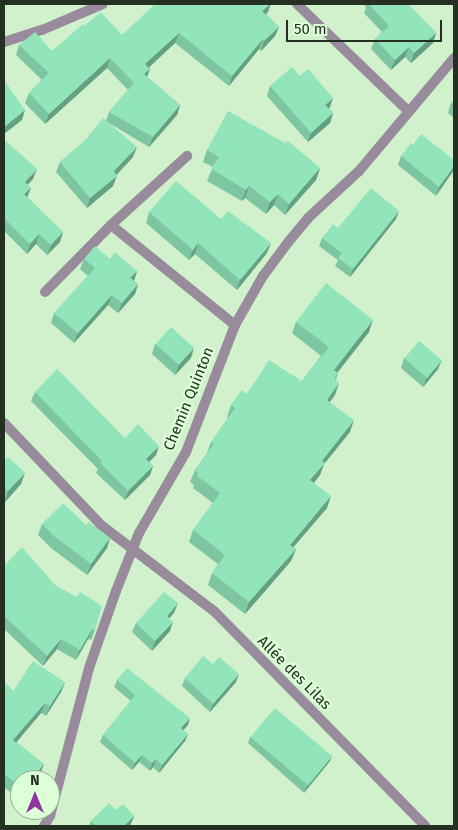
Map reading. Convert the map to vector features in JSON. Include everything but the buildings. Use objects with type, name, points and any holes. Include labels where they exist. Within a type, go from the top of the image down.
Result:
[{"type":"street","points":[[4,42],[42,30],[103,4]]},
{"type":"street","points":[[297,4],[408,111]]},
{"type":"street","name":"Chemin Quinton","points":[[44,826],[50,816],[89,668],[139,533],[186,452],[235,325],[263,276],[289,241],[308,218],[359,170],[454,58]]},
{"type":"street","points":[[45,292],[111,225],[187,156]]},
{"type":"street","points":[[111,225],[235,325]]},
{"type":"street","name":"Allée des Lilas","points":[[4,423],[101,525],[215,612],[424,826]]}]
